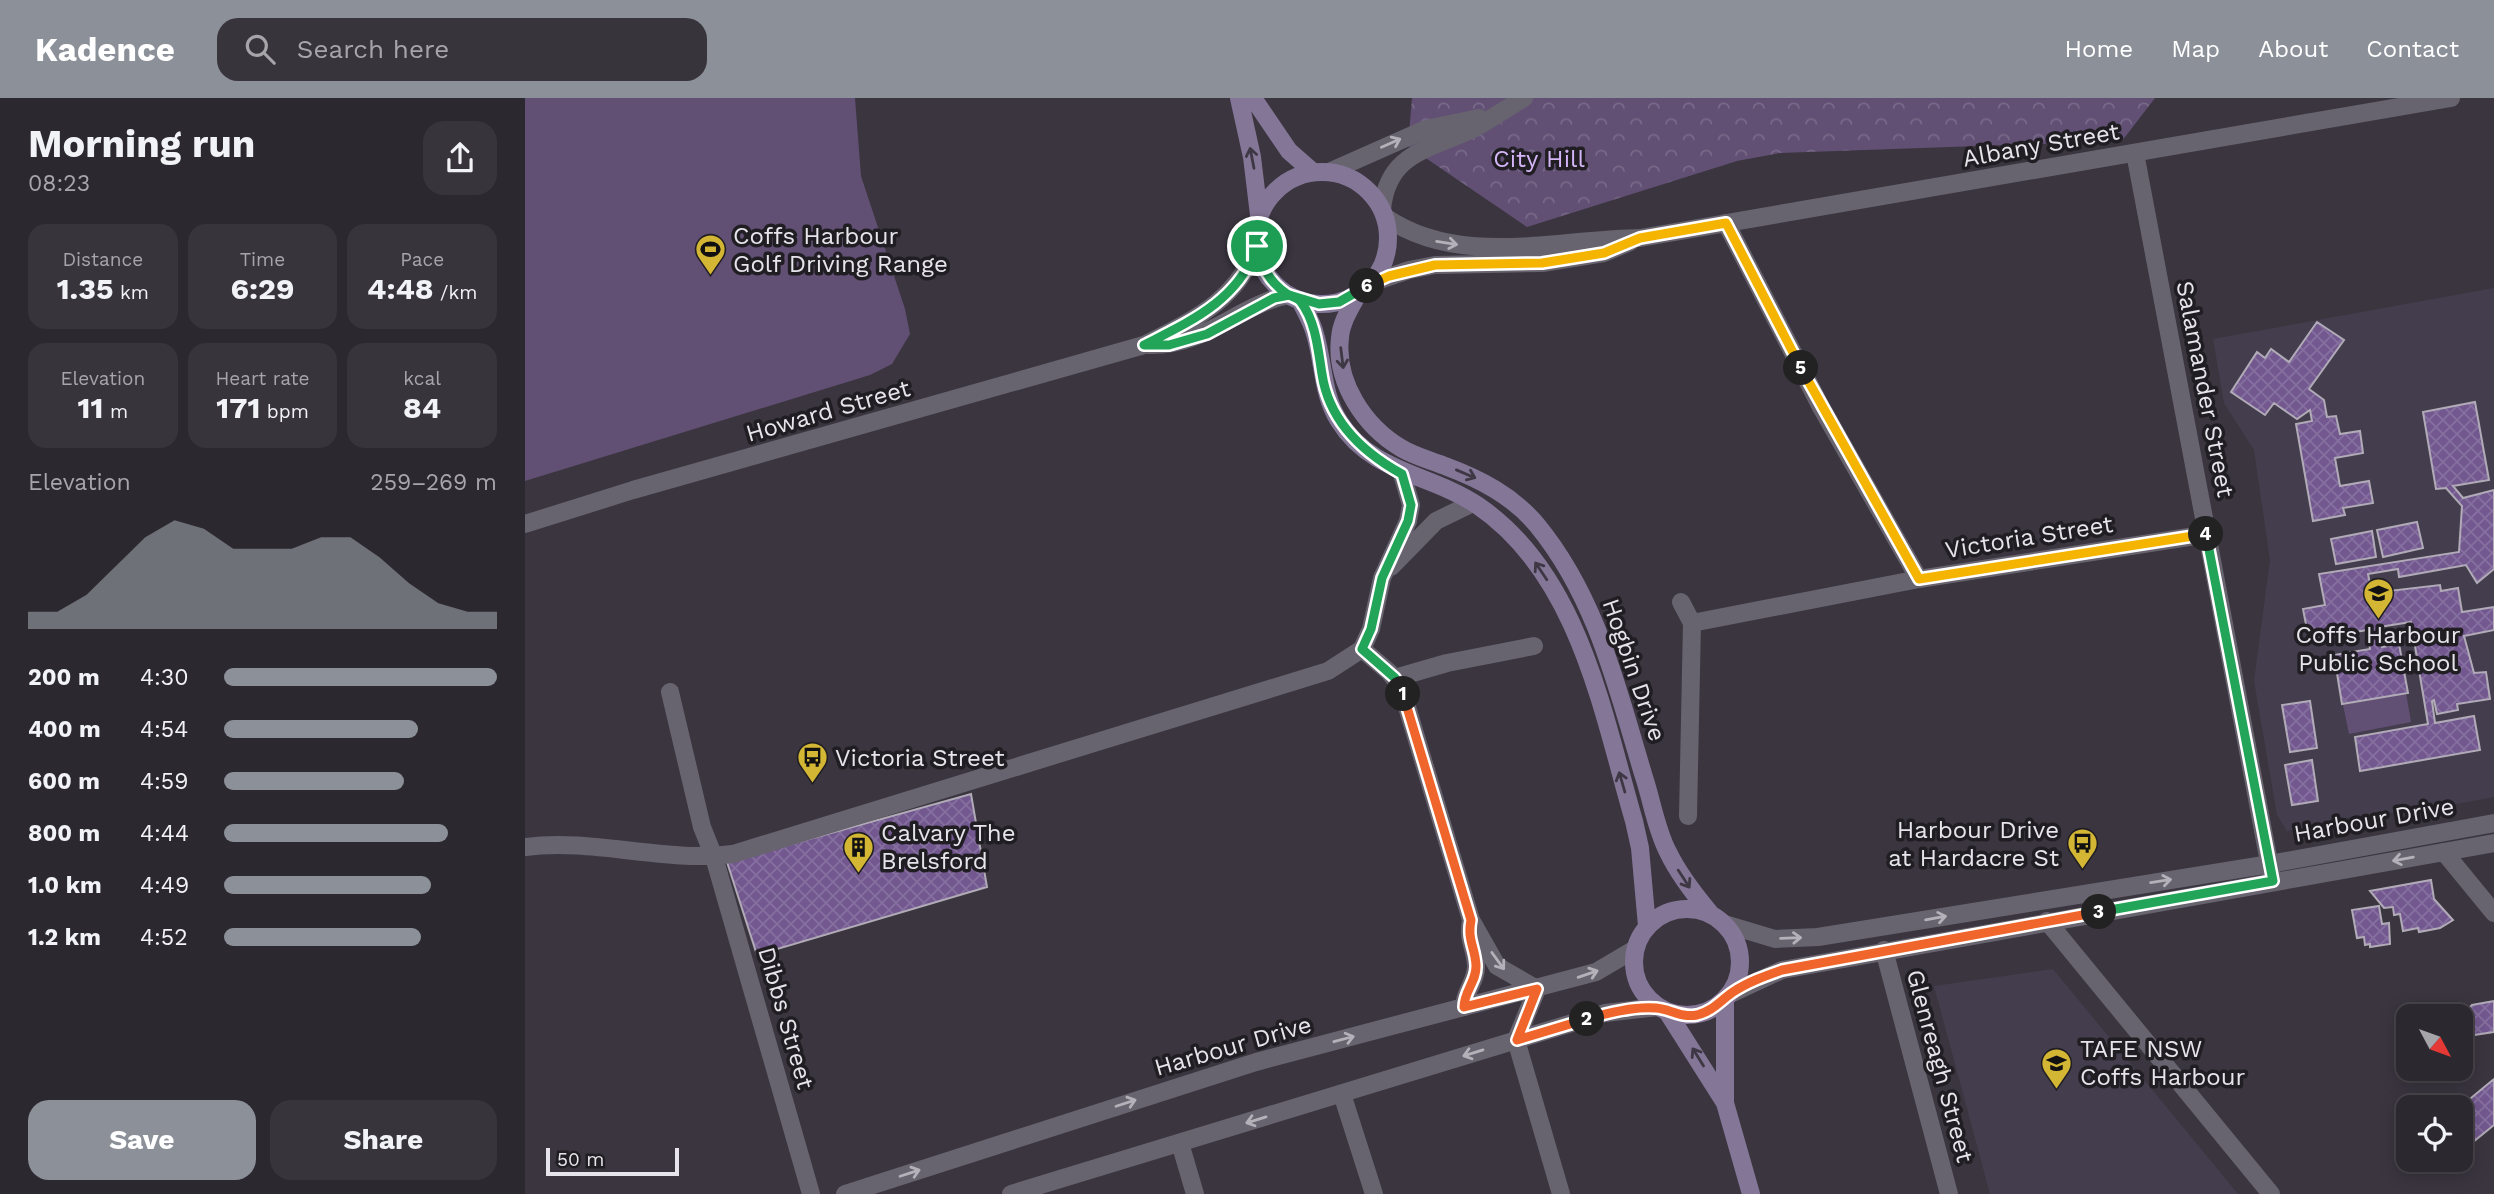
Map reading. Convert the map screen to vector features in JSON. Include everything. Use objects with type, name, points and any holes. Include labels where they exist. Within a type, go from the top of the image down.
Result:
[{"type":"main road","points":[[1239,98],[1252,156],[1259,219],[1257,246],[1262,266],[1273,283],[1294,298],[1319,304],[1339,302],[1364,288],[1387,252],[1384,213],[1369,191],[1360,184],[1350,178],[1321,172],[1284,145],[1253,98]]},
{"type":"main road","points":[[1259,219],[1267,202],[1279,188],[1295,178],[1321,172]]},
{"type":"main road","name":"Hogbin Drive","points":[[1364,288],[1340,337],[1341,363],[1356,405],[1383,436],[1403,449],[1468,475],[1509,498],[1529,516],[1554,548],[1570,572],[1606,648],[1663,841],[1688,886],[1710,913]]},
{"type":"main road","name":"Hogbin Drive","points":[[1294,298],[1316,336],[1322,378],[1339,421],[1370,454],[1402,474],[1473,503],[1522,542],[1555,591],[1581,648],[1640,848],[1647,926]]},
{"type":"main road","points":[[1725,1103],[1663,1010],[1645,996],[1637,982],[1633,966],[1635,949],[1647,926],[1660,915],[1676,909],[1710,913],[1725,924],[1739,950],[1740,965],[1727,997],[1725,1103],[1751,1194]]},
{"type":"main road","points":[[1663,1010],[1698,1014],[1727,997]]},
{"type":"street","points":[[1384,213],[1384,192],[1398,166],[1411,156],[1475,128],[1524,98]]},
{"type":"street","name":"Albany Street","points":[[1384,213],[1415,235],[1468,245],[1510,247],[1640,238],[2451,98]]},
{"type":"street","points":[[1321,172],[1426,129],[1495,114]]},
{"type":"street","name":"Salamander Street","points":[[2135,153],[2271,872]]},
{"type":"street","points":[[1726,223],[1821,407],[1919,579]]},
{"type":"street","name":"Albany Street","points":[[1364,288],[1409,270],[1435,265],[1518,266],[1592,255],[1640,238]]},
{"type":"street","name":"Howard Street","points":[[1144,345],[1208,311],[1225,297],[1247,271],[1257,246]]},
{"type":"street","name":"Howard Street","points":[[525,524],[632,490],[1144,345],[1186,342],[1207,334],[1255,306],[1294,298]]},
{"type":"street","points":[[525,848],[714,857],[786,838],[1328,671],[1362,649],[1371,629],[1382,578],[1408,521],[1411,505],[1402,474]]},
{"type":"street","points":[[1382,578],[1436,521],[1473,503]]},
{"type":"street","name":"Victoria Street","points":[[1692,623],[1919,579],[2209,534]]},
{"type":"street","points":[[1681,602],[1692,623],[1688,816]]},
{"type":"street","points":[[1395,678],[1447,663],[1534,646]]},
{"type":"street","points":[[1362,649],[1395,678],[1413,726],[1471,920],[1497,966],[1537,989],[1517,1040],[1561,1194]]},
{"type":"street","name":"Dibbs Street","points":[[670,692],[702,827],[714,857],[811,1194]]},
{"type":"street","name":"Harbour Drive","points":[[1727,997],[1782,970],[2047,921],[2494,823]]},
{"type":"street","name":"Harbour Drive","points":[[1725,924],[1775,939],[1818,937],[2271,872],[2494,844]]},
{"type":"street","points":[[2444,852],[2494,913]]},
{"type":"street","points":[[1464,1007],[1464,993],[1474,980],[1476,962],[1468,933],[1471,920]]},
{"type":"street","points":[[2047,921],[2271,1194]]},
{"type":"street","name":"Harbour Drive","points":[[845,1194],[1255,1062],[1595,972],[1635,949]]},
{"type":"street","name":"Glenreagh Street","points":[[1884,950],[1949,1194]]},
{"type":"street","points":[[1011,1194],[1605,1013],[1663,1010]]},
{"type":"street","points":[[1342,1094],[1374,1194]]},
{"type":"street","points":[[1180,1143],[1195,1194]]},
{"type":"shaded area","name":"Coffs Harbour Public School","points":[[2494,288],[2494,797],[2435,808],[2345,818],[2287,831],[2277,815],[2254,681],[2270,560],[2254,450],[2224,403],[2213,339]]},
{"type":"shaded area","name":"TAFE NSW Coffs Harbour","points":[[2053,969],[2238,1194],[1990,1194],[1934,986]]},
{"type":"green space","name":"Coffs Harbour Golf Driving Range","points":[[525,98],[855,98],[861,176],[905,309],[910,334],[892,364],[870,375],[525,481]]},
{"type":"green space","name":"City Hill","points":[[1412,98],[2155,98],[2122,141],[1780,153],[1737,161],[1527,227],[1408,146]]},
{"type":"green space","points":[[2406,693],[2411,722],[2349,734],[2343,705]]},
{"type":"building","points":[[2317,322],[2344,340],[2309,389],[2324,400],[2327,417],[2336,416],[2340,434],[2360,431],[2363,453],[2335,458],[2340,486],[2369,481],[2373,503],[2343,508],[2345,515],[2313,521],[2296,424],[2312,421],[2310,410],[2297,419],[2274,403],[2265,415],[2231,392],[2257,352],[2265,358],[2271,349],[2289,362]]},
{"type":"building","points":[[2475,402],[2489,480],[2453,486],[2463,498],[2494,490],[2494,569],[2477,583],[2466,565],[2399,577],[2398,569],[2368,574],[2372,593],[2440,585],[2441,591],[2458,588],[2462,612],[2494,607],[2494,630],[2464,636],[2474,673],[2486,672],[2490,699],[2457,704],[2458,710],[2437,714],[2434,700],[2432,701],[2435,723],[2474,716],[2480,750],[2360,771],[2355,737],[2428,724],[2411,622],[2379,627],[2382,647],[2399,644],[2408,693],[2342,704],[2334,655],[2370,649],[2367,630],[2309,640],[2303,609],[2325,605],[2319,574],[2459,552],[2462,506],[2446,488],[2436,489],[2423,412]]},
{"type":"building","points":[[2417,522],[2423,548],[2383,557],[2377,530]]},
{"type":"building","points":[[2372,531],[2376,557],[2336,564],[2331,539]]},
{"type":"building","points":[[2310,701],[2317,748],[2290,752],[2282,705]]},
{"type":"building","points":[[2312,760],[2318,801],[2292,805],[2285,765]]},
{"type":"building","name":"Calvary The Brelsford","points":[[971,794],[987,887],[757,955],[727,862]]},
{"type":"building","points":[[2431,880],[2434,899],[2453,920],[2440,928],[2419,932],[2418,928],[2403,931],[2400,914],[2394,915],[2393,907],[2384,908],[2370,891]]},
{"type":"building","points":[[2379,906],[2382,924],[2389,923],[2390,944],[2370,947],[2370,944],[2365,945],[2364,937],[2357,938],[2352,910]]},
{"type":"building","points":[[2494,1001],[2494,1032],[2474,1035],[2473,1005]]},
{"type":"building","points":[[2494,1079],[2494,1125],[2473,1142],[2473,1096]]},
{"type":"place","name":"Coffs Harbour Golf Driving Range","points":[[710,277]]},
{"type":"place","name":"Coffs Harbour Public School","points":[[2378,620]]},
{"type":"place","name":"Victoria Street","points":[[812,785]]},
{"type":"place","name":"Harbour Drive at Hardacre St","points":[[2082,871]]},
{"type":"place","name":"Calvary The Brelsford","points":[[858,874]]},
{"type":"place","name":"TAFE NSW Coffs Harbour","points":[[2057,1090]]},
{"type":"route","points":[[1257,246],[1247,271],[1225,297],[1208,311],[1144,345],[1186,342],[1207,334],[1274,298],[1289,295],[1300,300],[1319,304],[1339,302],[1358,294],[1371,283],[1409,270],[1456,263],[1518,266],[1542,263],[1604,253],[1640,238],[1726,223],[1821,407],[1919,579],[2209,534],[2273,881],[1782,970],[1755,979],[1730,994],[1713,1009],[1698,1014],[1683,1016],[1668,1013],[1658,1007],[1605,1013],[1517,1040],[1537,989],[1464,1007],[1464,993],[1474,980],[1476,962],[1468,933],[1471,920],[1401,687],[1389,672],[1362,649],[1371,629],[1382,578],[1392,551],[1406,528],[1411,505],[1402,474],[1370,454],[1352,438],[1339,421],[1322,378],[1312,325],[1300,300],[1273,283],[1262,266],[1257,246]]}]
